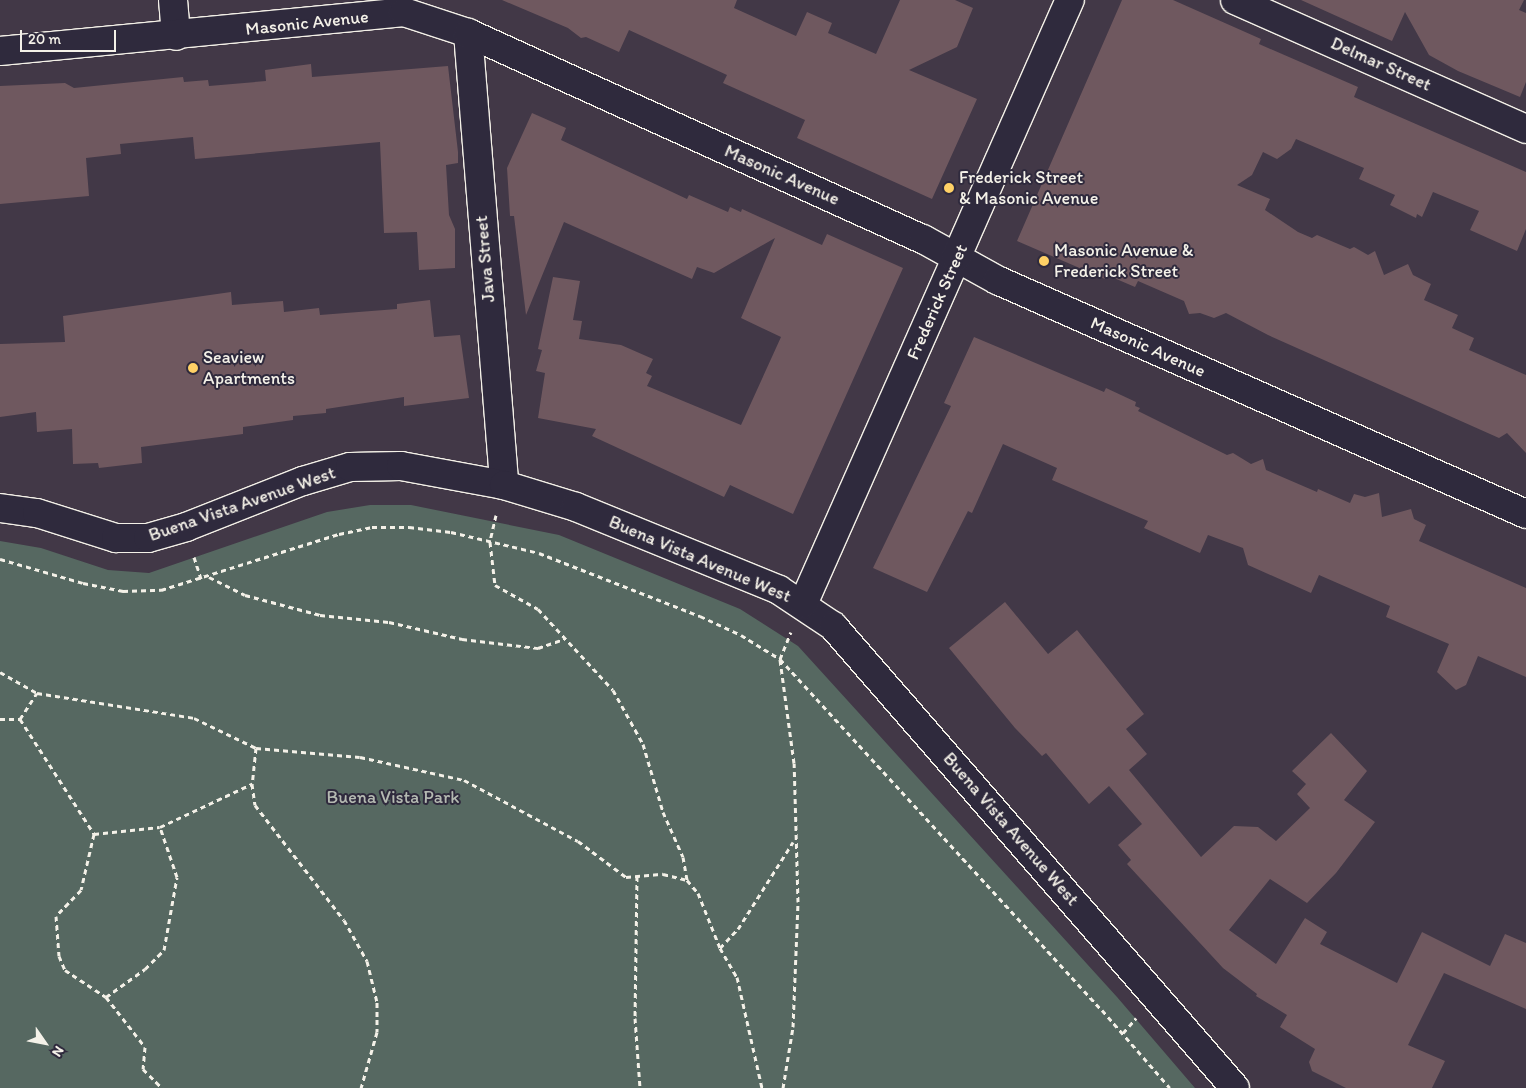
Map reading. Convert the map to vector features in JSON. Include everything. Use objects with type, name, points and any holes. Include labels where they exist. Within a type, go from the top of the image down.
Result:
[{"type":"street","points":[[173,0],[176,36]]},
{"type":"street","name":"Frederick Street","points":[[803,604],[1070,0]]},
{"type":"street","name":"Delmar Street","points":[[1235,0],[1526,129]]},
{"type":"street","name":"Masonic Avenue","points":[[0,51],[176,36],[404,12],[468,33],[923,239],[997,280],[1526,514]]},
{"type":"street","name":"Java Street","points":[[468,33],[504,485]]},
{"type":"street","name":"Buena Vista Avenue West","points":[[0,508],[37,513],[116,538],[148,538],[186,527],[303,481],[350,467],[401,466],[504,485],[576,506],[779,590],[803,604],[833,626],[1235,1088]]},
{"type":"path","points":[[495,519],[490,542],[495,585],[538,609],[613,690],[643,744],[663,812],[683,857],[686,880]]},
{"type":"path","points":[[0,559],[83,584],[123,591],[161,590],[208,577],[286,550],[372,527],[409,527],[539,553],[597,573],[741,635],[780,659],[1096,1002],[1170,1088]]},
{"type":"path","points":[[194,557],[200,579]]},
{"type":"path","points":[[208,577],[245,595],[320,615],[389,622],[462,639],[538,648],[564,639]]},
{"type":"path","points":[[783,1088],[793,1027],[798,902],[794,840],[794,762],[780,659],[791,632]]},
{"type":"path","points":[[0,672],[37,693],[194,718],[256,748],[360,757],[464,780],[578,841],[626,877],[663,874],[686,880],[698,893],[720,948],[736,977],[762,1088]]},
{"type":"path","points":[[20,718],[37,693]]},
{"type":"path","points":[[0,719],[20,718]]},
{"type":"path","points":[[20,718],[94,834],[81,890],[56,916],[59,956],[65,970],[106,998],[145,1047],[143,1069],[162,1088]]},
{"type":"path","points":[[256,748],[252,784],[255,805],[344,920],[366,961],[378,1002],[377,1032],[371,1062],[361,1088]]},
{"type":"path","points":[[94,834],[160,827],[252,784]]},
{"type":"path","points":[[106,998],[145,969],[164,950],[177,877],[160,827]]},
{"type":"path","points":[[720,948],[738,929],[794,840]]},
{"type":"path","points":[[637,876],[635,1018],[640,1088]]},
{"type":"green space","name":"Buena Vista Park","points":[[370,505],[411,505],[559,535],[740,609],[798,646],[1117,997],[1195,1088],[0,1088],[0,541],[41,548],[108,570],[149,573],[327,512]]},
{"type":"building","points":[[502,0],[737,0],[734,8],[796,36],[807,12],[832,23],[828,33],[876,54],[900,0],[955,0],[973,8],[957,47],[909,70],[977,99],[932,199],[797,138],[805,120],[723,83],[727,75],[629,30],[619,52],[586,37],[581,38],[568,28]]},
{"type":"building","points":[[1122,0],[1173,0],[1261,39],[1259,44],[1358,87],[1354,97],[1526,172],[1526,229],[1517,251],[1470,230],[1479,211],[1433,192],[1422,217],[1417,214],[1416,218],[1390,205],[1395,195],[1359,179],[1364,168],[1296,139],[1291,149],[1277,159],[1263,152],[1252,175],[1237,185],[1270,199],[1265,210],[1298,232],[1312,238],[1317,235],[1350,249],[1354,247],[1368,255],[1375,251],[1384,275],[1408,264],[1413,275],[1431,284],[1424,300],[1458,315],[1452,328],[1474,338],[1469,350],[1526,375],[1526,453],[1507,433],[1499,438],[1268,335],[1226,313],[1214,318],[1200,313],[1189,314],[1184,301],[1138,281],[1135,287],[1107,275],[1105,279],[1017,241]]},
{"type":"building","points":[[1301,0],[1524,0],[1519,10],[1526,13],[1526,82],[1520,97],[1458,71],[1429,55],[1405,12],[1392,41]]},
{"type":"building","points":[[311,64],[312,77],[448,66],[458,152],[458,163],[446,165],[449,215],[455,229],[455,268],[419,270],[417,232],[384,233],[380,142],[195,159],[193,137],[120,144],[121,154],[86,158],[89,196],[0,204],[0,86],[65,83],[74,88],[183,77],[184,82],[208,80],[209,86],[266,81],[265,70]]},
{"type":"building","points":[[532,113],[566,128],[561,140],[687,199],[689,195],[728,212],[730,207],[741,212],[742,209],[822,245],[827,234],[903,268],[793,514],[730,485],[724,497],[592,436],[596,429],[538,418],[545,373],[536,371],[542,350],[538,349],[553,277],[580,281],[573,320],[582,321],[579,339],[621,345],[653,359],[646,373],[652,376],[647,386],[741,425],[781,337],[741,318],[775,238],[714,273],[697,267],[692,279],[564,222],[526,315],[514,216],[510,216],[507,168]]},
{"type":"building","points":[[231,292],[232,305],[283,301],[284,312],[319,308],[320,315],[397,309],[397,304],[430,300],[434,337],[460,335],[469,398],[404,406],[404,397],[326,409],[326,413],[293,416],[293,420],[243,427],[243,434],[141,447],[142,463],[99,468],[98,463],[73,464],[72,429],[37,432],[36,412],[0,417],[0,344],[65,342],[63,316]]},
{"type":"building","points":[[974,337],[1104,392],[1106,388],[1136,402],[1135,406],[1140,408],[1138,411],[1227,455],[1233,453],[1251,464],[1263,459],[1266,470],[1317,492],[1318,489],[1350,503],[1354,494],[1365,497],[1379,493],[1382,517],[1411,509],[1414,519],[1426,525],[1419,541],[1526,588],[1526,677],[1478,656],[1466,685],[1456,690],[1437,672],[1449,644],[1386,617],[1390,606],[1319,575],[1311,593],[1248,565],[1243,548],[1208,535],[1200,553],[1144,528],[1148,521],[1052,480],[1057,468],[1003,444],[972,513],[968,511],[927,592],[873,568],[951,406],[944,403]]},
{"type":"building","points":[[1005,602],[1048,654],[1077,630],[1144,714],[1126,729],[1147,754],[1129,770],[1201,857],[1234,826],[1258,827],[1276,841],[1310,808],[1297,794],[1306,784],[1292,771],[1331,733],[1367,771],[1344,800],[1375,822],[1336,873],[1307,903],[1270,879],[1229,930],[1276,964],[1305,918],[1327,932],[1320,944],[1397,983],[1422,932],[1490,966],[1505,934],[1526,943],[1526,1009],[1444,973],[1408,1045],[1445,1061],[1432,1088],[1346,1088],[1312,1071],[1309,1062],[1315,1049],[1280,1027],[1287,1015],[1256,996],[1257,994],[1223,968],[1127,864],[1131,860],[1118,845],[1142,824],[1109,786],[1089,804],[1046,753],[1042,756],[1015,728],[949,648]]},
{"type":"place","name":"Frederick Street & Masonic Avenue","points":[[949,188]]},
{"type":"place","name":"Masonic Avenue & Frederick Street","points":[[1044,261]]},
{"type":"place","name":"Seaview Apartments","points":[[193,368]]}]
